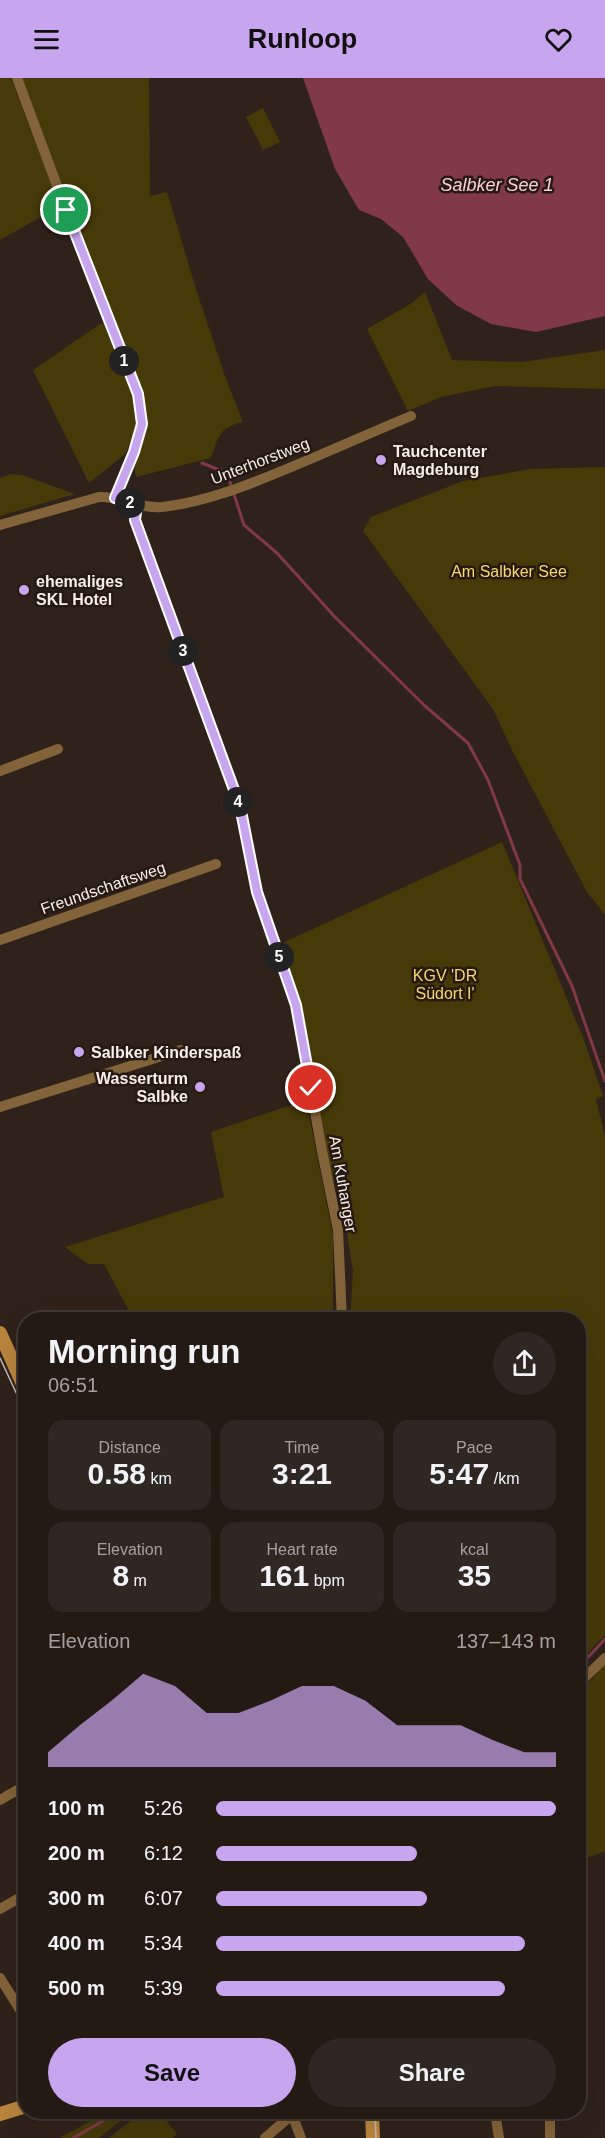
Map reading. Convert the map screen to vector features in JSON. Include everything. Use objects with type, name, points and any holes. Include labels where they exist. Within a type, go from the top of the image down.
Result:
[{"type":"main road","points":[[0,1332],[18,1373]]},
{"type":"main road","points":[[0,2114],[18,2108]]},
{"type":"main road","points":[[372,2119],[373,2138]]},
{"type":"street","points":[[17,78],[91,277],[138,394],[142,424],[134,452],[115,498]]},
{"type":"street","name":"Unterhorstweg","points":[[0,525],[105,497],[137,505],[159,507],[173,506],[226,492],[411,416]]},
{"type":"street","name":"Am Kuhanger","points":[[137,505],[135,520],[240,806],[257,892],[296,1005],[338,1230],[342,1312]]},
{"type":"street","points":[[0,771],[58,749]]},
{"type":"street","name":"Freundschaftsweg","points":[[0,940],[216,864]]},
{"type":"street","points":[[0,1107],[181,1050]]},
{"type":"street","points":[[586,1676],[605,1658]]},
{"type":"street","points":[[0,1800],[18,1790]]},
{"type":"street","points":[[0,1909],[18,1899]]},
{"type":"street","points":[[0,1978],[18,2006]]},
{"type":"street","points":[[265,2138],[286,2119]]},
{"type":"street","points":[[295,2119],[301,2138]]},
{"type":"street","points":[[496,2119],[499,2138]]},
{"type":"street","points":[[550,2119],[550,2138]]},
{"type":"green space","points":[[0,78],[11,78],[60,206],[0,240]]},
{"type":"green space","points":[[21,78],[149,78],[150,196],[167,192],[196,289],[243,422],[224,430],[211,458],[136,477],[134,462],[143,442],[147,423],[143,396]]},
{"type":"green space","points":[[263,108],[280,142],[263,150],[246,117]]},
{"type":"green space","points":[[425,292],[452,360],[522,362],[605,350],[605,389],[495,386],[441,397],[408,411],[367,329],[412,303]]},
{"type":"green space","points":[[103,322],[132,394],[137,429],[125,454],[89,483],[33,370]]},
{"type":"green space","name":"Am Salbker See","points":[[605,467],[605,915],[587,892],[513,752],[493,709],[363,531],[371,517],[463,481],[531,469]]},
{"type":"green space","points":[[11,474],[22,475],[75,494],[0,516],[0,478]]},
{"type":"green space","name":"KGV 'DR Südort I'","points":[[502,842],[584,1040],[603,1096],[596,1099],[605,1136],[605,1635],[586,1655],[586,1312],[350,1312],[353,1271],[343,1210],[325,1150],[278,945]]},
{"type":"green space","points":[[306,1100],[333,1236],[333,1312],[130,1312],[104,1264],[88,1264],[65,1247],[224,1197],[211,1132]]},
{"type":"green space","points":[[605,1665],[605,1851],[586,1858],[586,1685]]},
{"type":"green space","points":[[94,2119],[123,2119],[99,2138],[60,2138]]},
{"type":"green space","points":[[133,2119],[165,2119],[177,2134],[172,2138],[109,2138]]},
{"type":"water","name":"Salbker See 1","points":[[303,78],[605,78],[605,316],[536,332],[491,324],[456,305],[428,279],[403,237],[381,219],[359,210],[335,169]]},
{"type":"waterway","points":[[202,463],[227,473],[244,525],[277,553],[334,616],[425,706],[468,743],[488,780],[520,865],[520,879],[572,986],[605,1081]]},
{"type":"waterway","points":[[586,1659],[605,1639]]},
{"type":"waterway","points":[[73,2138],[107,2119]]},
{"type":"tram line","points":[[0,1358],[18,1397]]},
{"type":"tram line","points":[[375,2119],[376,2138]]},
{"type":"place","name":"Tauchcenter Magdeburg","points":[[381,460]]},
{"type":"place","name":"ehemaliges SKL Hotel","points":[[24,590]]},
{"type":"place","name":"Salbker Kinderspaß","points":[[79,1052]]},
{"type":"place","name":"Wasserturm Salbke","points":[[200,1087]]},
{"type":"route","points":[[66,210],[138,394],[142,424],[134,452],[115,498],[137,505],[135,520],[240,806],[257,892],[296,1005],[311,1088]]}]
